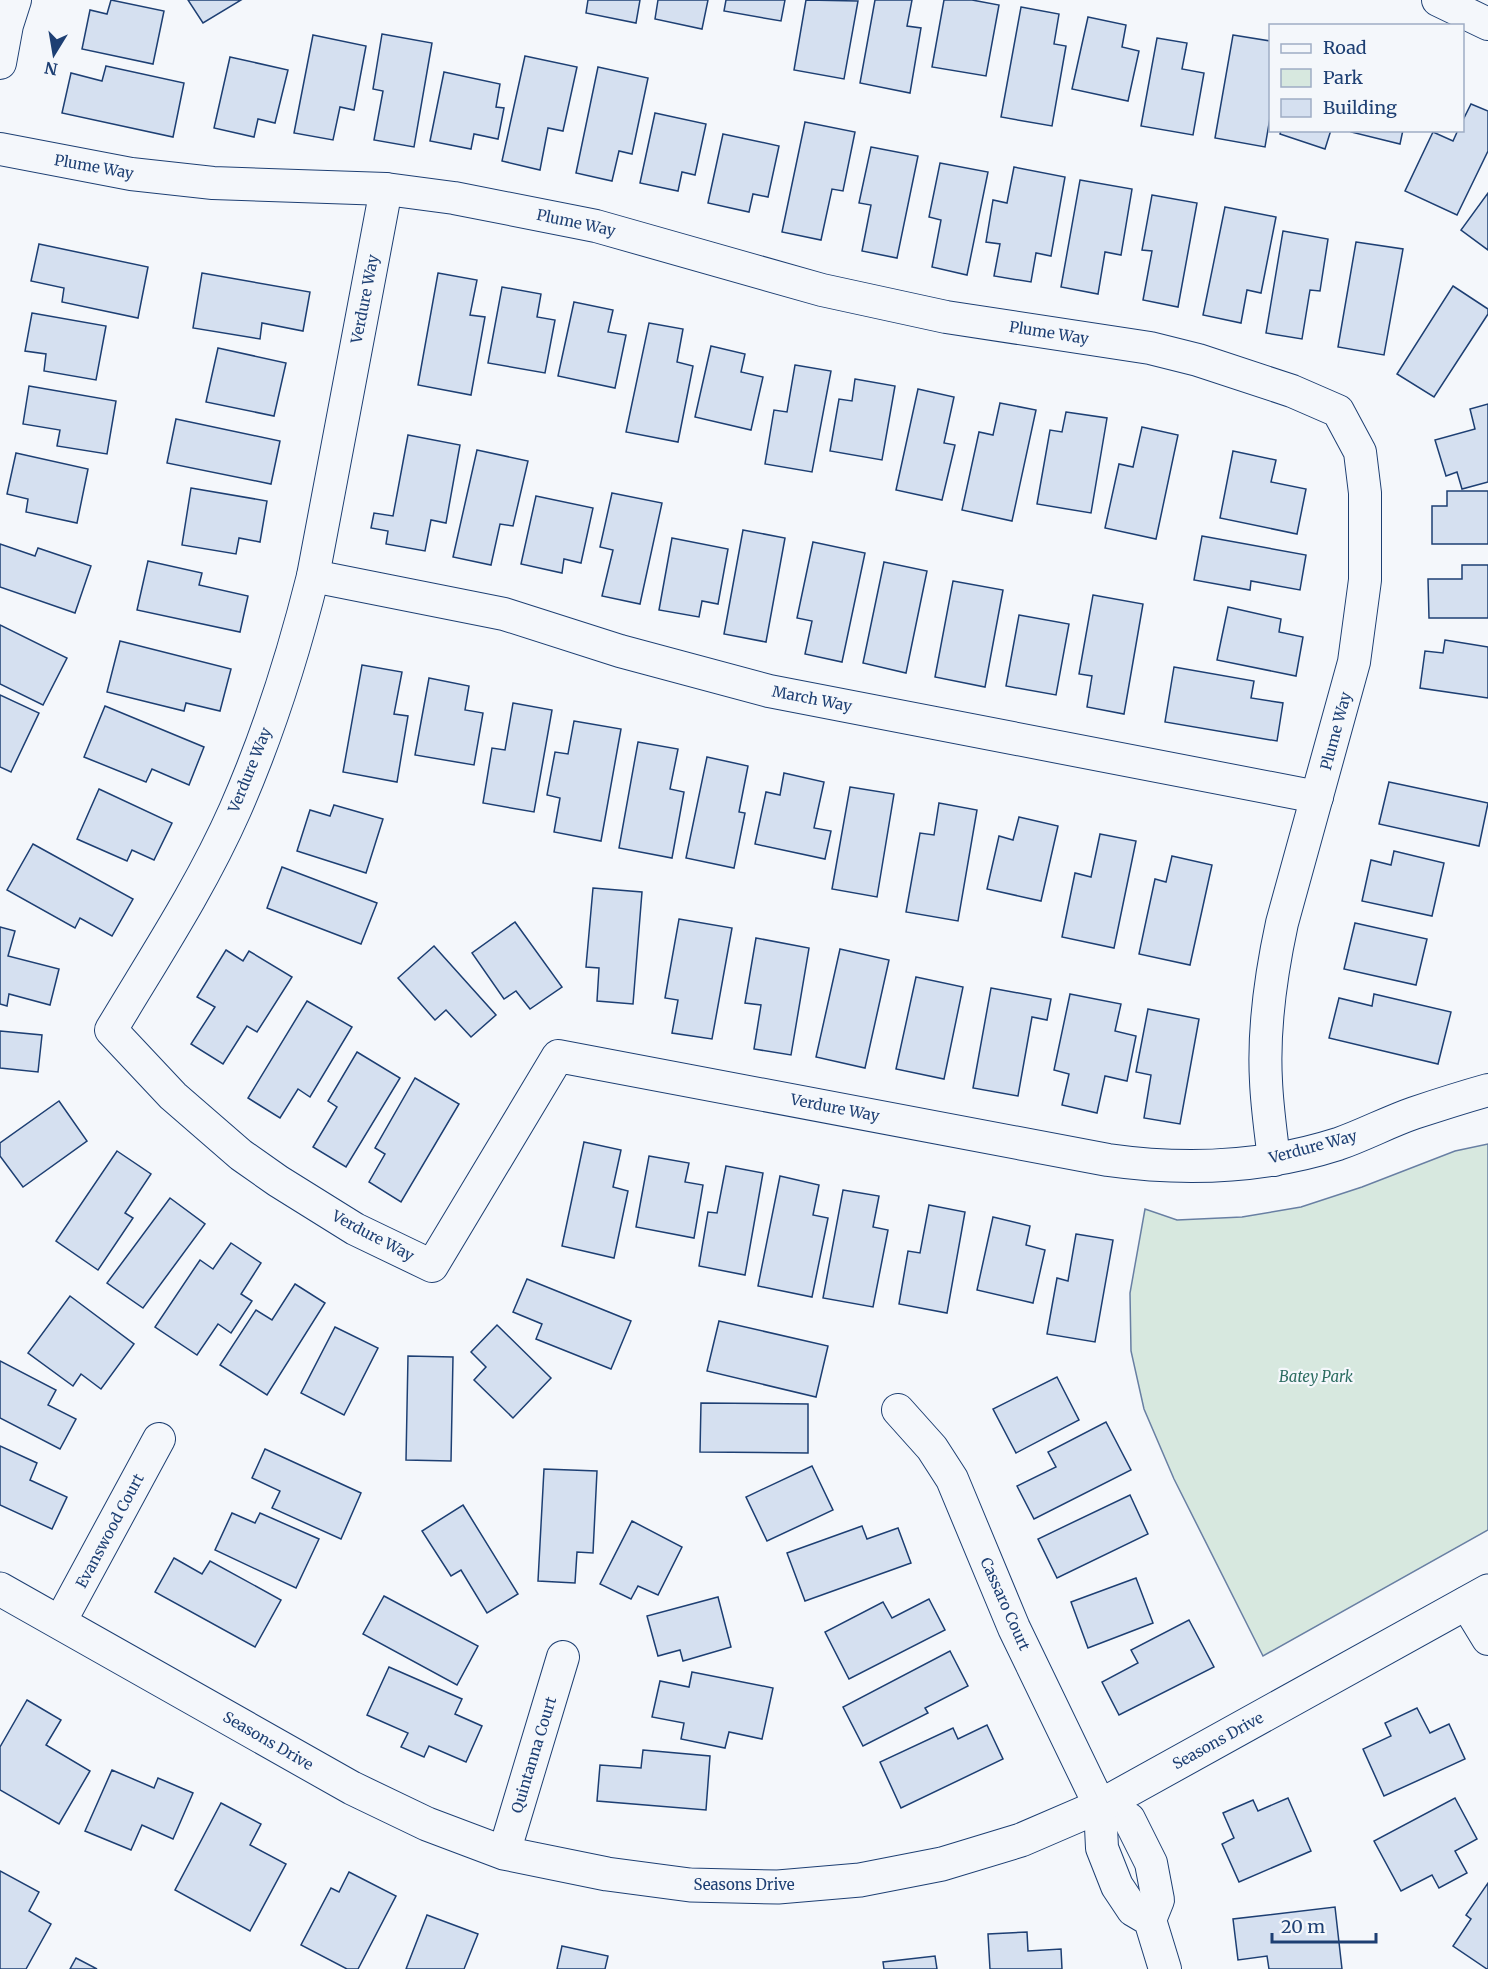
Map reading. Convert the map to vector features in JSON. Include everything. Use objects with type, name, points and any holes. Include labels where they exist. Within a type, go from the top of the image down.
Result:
[{"type":"street","points":[[0,63],[7,25],[15,0]]},
{"type":"street","points":[[1438,0],[1488,24]]},
{"type":"street","name":"Plume Way","points":[[0,149],[130,174],[213,183],[386,189],[454,198],[596,226],[822,290],[946,317],[1150,348],[1198,360],[1282,388],[1338,411],[1360,452],[1365,493],[1365,580],[1354,662],[1282,923],[1269,1001],[1266,1079],[1274,1160]]},
{"type":"street","name":"Verdure Way","points":[[386,189],[313,576],[300,629],[277,704],[235,811],[200,880],[111,1030],[173,1095],[241,1155],[355,1229],[432,1266],[558,1056],[1149,1166],[1232,1166],[1274,1160],[1338,1144],[1413,1113],[1488,1090]]},
{"type":"street","name":"March Way","points":[[313,576],[504,614],[620,651],[769,691],[1317,797]]},
{"type":"street","name":"Cassaro Court","points":[[898,1410],[932,1448],[952,1479],[1014,1628],[1101,1806]]},
{"type":"street","name":"Evanswood Court","points":[[60,1622],[159,1439]]},
{"type":"street","name":"Seasons Drive","points":[[0,1588],[352,1788],[427,1824],[504,1853],[607,1874],[690,1885],[778,1887],[860,1880],[942,1864],[1021,1840],[1101,1806],[1477,1597]]},
{"type":"street","points":[[1477,1597],[1488,1639]]},
{"type":"street","name":"Quintanna Court","points":[[504,1853],[563,1657]]},
{"type":"street","points":[[1101,1806],[1129,1819],[1151,1863],[1158,1900],[1150,1920],[1165,1969]]},
{"type":"green space","name":"Batey Park","points":[[1488,1144],[1488,1530],[1263,1656],[1174,1479],[1144,1409],[1131,1351],[1130,1293],[1145,1209],[1177,1220],[1242,1217],[1301,1207],[1362,1187],[1455,1151]]},
{"type":"building","points":[[111,0],[164,11],[153,64],[82,49],[90,10],[107,14]]},
{"type":"building","points":[[188,0],[241,0],[203,23]]},
{"type":"building","points":[[588,0],[640,0],[636,23],[586,13]]},
{"type":"building","points":[[658,0],[708,0],[702,29],[655,19]]},
{"type":"building","points":[[726,0],[785,0],[781,21],[724,11]]},
{"type":"building","points":[[806,0],[858,1],[844,79],[794,70]]},
{"type":"building","points":[[875,0],[912,0],[907,26],[921,28],[910,93],[860,83]]},
{"type":"building","points":[[944,0],[972,0],[999,5],[986,76],[932,67]]},
{"type":"building","points":[[1021,7],[1059,14],[1054,44],[1066,46],[1052,126],[1001,117]]},
{"type":"building","points":[[1088,17],[1126,25],[1122,47],[1139,51],[1128,101],[1072,89]]},
{"type":"building","points":[[382,34],[432,43],[414,147],[374,140],[383,91],[373,89]]},
{"type":"building","points":[[313,35],[366,46],[354,110],[340,107],[333,140],[294,133]]},
{"type":"building","points":[[1233,35],[1269,41],[1269,124],[1265,147],[1215,138]]},
{"type":"building","points":[[1157,38],[1187,43],[1182,69],[1204,73],[1193,135],[1141,126]]},
{"type":"building","points":[[525,56],[577,67],[563,131],[548,128],[540,170],[502,161]]},
{"type":"building","points":[[230,57],[288,70],[275,123],[258,119],[254,137],[214,128]]},
{"type":"building","points":[[106,66],[184,83],[173,137],[62,113],[71,73],[102,81]]},
{"type":"building","points":[[598,67],[648,78],[632,154],[619,151],[612,181],[576,173]]},
{"type":"building","points":[[444,72],[500,84],[496,107],[504,108],[498,139],[474,134],[471,149],[430,141]]},
{"type":"building","points":[[1471,104],[1488,111],[1488,151],[1457,215],[1405,191],[1433,132],[1453,141],[1457,132],[1464,132],[1464,118]]},
{"type":"building","points":[[655,113],[706,124],[695,175],[682,172],[678,191],[640,183]]},
{"type":"building","points":[[805,122],[855,132],[843,191],[832,189],[821,240],[782,232]]},
{"type":"building","points":[[1280,132],[1330,132],[1325,149],[1280,134]]},
{"type":"building","points":[[1351,132],[1403,132],[1400,144]]},
{"type":"building","points":[[723,134],[779,146],[768,197],[753,194],[749,212],[708,203]]},
{"type":"building","points":[[871,147],[918,156],[897,258],[862,251],[871,205],[859,203]]},
{"type":"building","points":[[940,163],[988,172],[967,275],[932,267],[941,220],[929,217]]},
{"type":"building","points":[[1014,167],[1065,177],[1051,256],[1036,253],[1031,282],[994,276],[1000,244],[986,242],[993,200],[1007,203]]},
{"type":"building","points":[[1080,180],[1132,189],[1121,255],[1105,252],[1098,294],[1061,287]]},
{"type":"building","points":[[1488,193],[1488,250],[1461,230]]},
{"type":"building","points":[[1152,195],[1197,203],[1178,307],[1143,300],[1152,251],[1142,250]]},
{"type":"building","points":[[1225,207],[1276,217],[1261,293],[1247,290],[1241,323],[1203,315]]},
{"type":"building","points":[[1283,231],[1328,239],[1320,291],[1310,290],[1302,339],[1266,333]]},
{"type":"building","points":[[1356,242],[1403,249],[1384,355],[1338,347]]},
{"type":"building","points":[[39,244],[148,267],[138,318],[62,302],[64,288],[31,281]]},
{"type":"building","points":[[202,273],[310,292],[303,331],[262,323],[260,339],[193,328]]},
{"type":"building","points":[[438,273],[477,280],[470,315],[485,317],[471,395],[418,385]]},
{"type":"building","points":[[1453,286],[1488,309],[1488,314],[1434,397],[1397,374]]},
{"type":"building","points":[[502,287],[541,294],[537,317],[555,320],[545,373],[488,363]]},
{"type":"building","points":[[574,302],[613,310],[608,332],[626,335],[615,388],[558,376]]},
{"type":"building","points":[[32,313],[106,326],[96,380],[44,371],[46,354],[25,351]]},
{"type":"building","points":[[649,323],[683,329],[677,362],[693,366],[678,442],[626,432]]},
{"type":"building","points":[[711,346],[745,354],[741,372],[763,377],[751,430],[695,417]]},
{"type":"building","points":[[218,348],[286,363],[274,416],[206,402]]},
{"type":"building","points":[[795,365],[831,371],[812,472],[765,464],[774,410],[787,412]]},
{"type":"building","points":[[855,379],[895,386],[882,460],[830,451],[839,399],[852,401]]},
{"type":"building","points":[[29,386],[116,401],[107,454],[57,446],[60,430],[23,424]]},
{"type":"building","points":[[918,389],[954,397],[944,443],[955,445],[942,500],[896,490]]},
{"type":"building","points":[[1000,403],[1036,410],[1012,521],[962,510],[979,432],[993,435]]},
{"type":"building","points":[[1488,404],[1488,482],[1462,489],[1457,472],[1446,476],[1435,440],[1475,429],[1470,409]]},
{"type":"building","points":[[1066,412],[1107,418],[1091,513],[1037,504],[1050,430],[1062,432]]},
{"type":"building","points":[[176,419],[280,441],[271,484],[167,463]]},
{"type":"building","points":[[1142,427],[1178,435],[1156,539],[1105,528],[1119,464],[1133,467]]},
{"type":"building","points":[[408,435],[460,445],[446,523],[431,520],[425,551],[386,544],[388,531],[371,528],[374,513],[393,516]]},
{"type":"building","points":[[477,450],[528,461],[513,526],[500,524],[491,565],[453,557]]},
{"type":"building","points":[[1233,451],[1276,460],[1271,482],[1306,489],[1297,534],[1220,518]]},
{"type":"building","points":[[16,453],[88,469],[77,523],[26,512],[28,499],[7,494]]},
{"type":"building","points":[[191,488],[267,501],[260,542],[239,538],[236,554],[182,545]]},
{"type":"building","points":[[1447,491],[1488,491],[1488,544],[1432,544],[1432,506],[1447,506]]},
{"type":"building","points":[[612,493],[662,503],[640,604],[602,596],[613,550],[600,547]]},
{"type":"building","points":[[536,496],[593,508],[581,563],[564,559],[562,573],[521,564]]},
{"type":"building","points":[[743,530],[785,538],[766,642],[724,634]]},
{"type":"building","points":[[1202,536],[1306,555],[1300,590],[1251,581],[1250,590],[1194,580]]},
{"type":"building","points":[[672,538],[728,549],[718,604],[702,601],[699,617],[659,610]]},
{"type":"building","points":[[813,542],[865,553],[842,662],[805,654],[812,621],[797,618]]},
{"type":"building","points":[[0,544],[35,556],[38,548],[91,566],[75,613],[0,587]]},
{"type":"building","points":[[148,561],[202,573],[199,585],[248,596],[240,632],[137,610]]},
{"type":"building","points":[[884,562],[927,571],[906,673],[863,663]]},
{"type":"building","points":[[1462,565],[1488,565],[1488,618],[1429,618],[1428,579],[1462,579]]},
{"type":"building","points":[[953,581],[1003,590],[985,687],[935,677]]},
{"type":"building","points":[[1093,595],[1143,604],[1124,714],[1087,707],[1092,676],[1079,674]]},
{"type":"building","points":[[1228,607],[1281,619],[1279,632],[1303,637],[1296,676],[1217,660]]},
{"type":"building","points":[[1019,615],[1069,624],[1056,695],[1006,686]]},
{"type":"building","points":[[0,625],[67,658],[43,705],[0,684]]},
{"type":"building","points":[[1445,640],[1488,647],[1488,698],[1420,688],[1425,651],[1443,653]]},
{"type":"building","points":[[120,641],[231,669],[220,711],[186,703],[184,711],[107,692]]},
{"type":"building","points":[[362,665],[402,672],[394,714],[408,716],[397,782],[343,772]]},
{"type":"building","points":[[1174,667],[1254,681],[1251,698],[1283,703],[1277,741],[1165,722]]},
{"type":"building","points":[[429,678],[469,686],[465,710],[483,713],[474,765],[415,755]]},
{"type":"building","points":[[0,695],[39,713],[11,772],[0,767]]},
{"type":"building","points":[[513,703],[552,710],[534,812],[483,803],[492,748],[505,750]]},
{"type":"building","points":[[105,706],[204,747],[189,785],[152,769],[146,782],[84,757]]},
{"type":"building","points":[[574,721],[621,729],[601,841],[554,832],[560,798],[547,795],[555,752],[568,754]]},
{"type":"building","points":[[638,742],[678,749],[670,789],[684,792],[672,858],[619,848]]},
{"type":"building","points":[[707,757],[748,766],[739,812],[745,813],[734,868],[686,858]]},
{"type":"building","points":[[784,773],[824,782],[814,828],[831,831],[825,859],[755,844],[766,792],[780,795]]},
{"type":"building","points":[[1389,782],[1488,803],[1479,846],[1379,824]]},
{"type":"building","points":[[850,787],[894,794],[877,897],[832,889]]},
{"type":"building","points":[[99,789],[172,823],[154,860],[132,850],[127,861],[77,839]]},
{"type":"building","points":[[939,803],[977,810],[958,921],[906,912],[920,833],[934,835]]},
{"type":"building","points":[[334,805],[383,819],[366,873],[297,851],[310,810],[330,816]]},
{"type":"building","points":[[1019,817],[1058,826],[1041,901],[987,889],[999,836],[1013,840]]},
{"type":"building","points":[[1100,834],[1136,841],[1114,948],[1062,937],[1075,873],[1091,877]]},
{"type":"building","points":[[33,844],[133,899],[112,936],[80,918],[75,928],[7,890]]},
{"type":"building","points":[[1394,851],[1444,863],[1432,916],[1362,901],[1371,860],[1391,865]]},
{"type":"building","points":[[1172,856],[1212,865],[1190,965],[1139,954],[1155,879],[1166,882]]},
{"type":"building","points":[[282,867],[377,903],[361,944],[267,908]]},
{"type":"building","points":[[593,888],[642,892],[633,1004],[597,1001],[599,968],[586,967]]},
{"type":"building","points":[[679,919],[732,928],[712,1039],[672,1033],[678,1000],[665,998]]},
{"type":"building","points":[[515,922],[562,987],[530,1009],[516,991],[504,999],[472,953]]},
{"type":"building","points":[[1355,923],[1427,939],[1416,985],[1344,969]]},
{"type":"building","points":[[0,927],[15,931],[8,956],[59,969],[50,1005],[9,994],[7,1006],[0,1004]]},
{"type":"building","points":[[756,938],[809,948],[791,1055],[754,1049],[761,1005],[745,1003]]},
{"type":"building","points":[[434,946],[496,1015],[471,1037],[446,1010],[435,1020],[398,978]]},
{"type":"building","points":[[840,949],[889,960],[865,1068],[816,1057]]},
{"type":"building","points":[[226,950],[243,961],[249,951],[292,977],[257,1032],[247,1026],[223,1064],[191,1044],[215,1007],[197,997]]},
{"type":"building","points":[[916,977],[963,987],[944,1079],[896,1069]]},
{"type":"building","points":[[991,988],[1051,999],[1047,1020],[1032,1017],[1018,1096],[973,1088]]},
{"type":"building","points":[[1070,994],[1121,1004],[1115,1031],[1136,1036],[1127,1081],[1105,1076],[1097,1113],[1062,1105],[1069,1074],[1054,1070]]},
{"type":"building","points":[[1374,994],[1451,1012],[1438,1064],[1329,1038],[1339,998],[1372,1006]]},
{"type":"building","points":[[307,1001],[352,1027],[310,1097],[298,1089],[280,1118],[248,1098]]},
{"type":"building","points":[[1148,1009],[1199,1019],[1180,1124],[1144,1118],[1151,1075],[1136,1072]]},
{"type":"building","points":[[0,1031],[42,1035],[38,1072],[0,1068]]},
{"type":"building","points":[[357,1052],[400,1078],[346,1167],[313,1147],[337,1107],[328,1101]]},
{"type":"building","points":[[415,1078],[459,1104],[401,1202],[369,1182],[385,1154],[375,1148]]},
{"type":"building","points":[[59,1101],[87,1141],[23,1187],[0,1156],[0,1143]]},
{"type":"building","points":[[584,1142],[621,1150],[613,1187],[628,1191],[614,1258],[562,1246]]},
{"type":"building","points":[[117,1151],[151,1174],[125,1213],[133,1218],[98,1270],[56,1241]]},
{"type":"building","points":[[649,1156],[689,1163],[685,1182],[703,1185],[694,1238],[636,1227]]},
{"type":"building","points":[[726,1166],[763,1173],[745,1275],[699,1266],[708,1212],[717,1213]]},
{"type":"building","points":[[780,1176],[819,1185],[813,1215],[828,1218],[812,1297],[758,1286]]},
{"type":"building","points":[[843,1190],[879,1196],[873,1227],[888,1230],[873,1307],[823,1298]]},
{"type":"building","points":[[170,1198],[205,1224],[143,1308],[107,1283]]},
{"type":"building","points":[[929,1205],[965,1212],[947,1313],[899,1304],[908,1251],[920,1253]]},
{"type":"building","points":[[993,1217],[1030,1226],[1026,1245],[1045,1250],[1033,1303],[977,1290]]},
{"type":"building","points":[[1076,1234],[1113,1240],[1095,1342],[1047,1334],[1057,1278],[1068,1281]]},
{"type":"building","points":[[231,1243],[261,1263],[241,1294],[252,1301],[231,1333],[218,1324],[197,1355],[155,1327],[200,1260],[213,1269]]},
{"type":"building","points":[[527,1279],[631,1321],[611,1369],[536,1339],[542,1324],[513,1312]]},
{"type":"building","points":[[295,1284],[325,1303],[267,1395],[220,1365],[256,1310],[272,1320]]},
{"type":"building","points":[[70,1296],[134,1344],[101,1389],[81,1374],[73,1386],[28,1353]]},
{"type":"building","points":[[719,1321],[828,1346],[816,1397],[707,1371]]},
{"type":"building","points":[[497,1325],[551,1378],[513,1418],[474,1380],[486,1367],[471,1352]]},
{"type":"building","points":[[335,1327],[378,1348],[344,1415],[301,1393]]},
{"type":"building","points":[[408,1356],[453,1357],[451,1461],[406,1460]]},
{"type":"building","points":[[0,1361],[56,1390],[48,1405],[76,1419],[60,1449],[0,1418]]},
{"type":"building","points":[[1057,1377],[1079,1420],[1016,1453],[993,1409]]},
{"type":"building","points":[[701,1403],[808,1404],[808,1453],[700,1452]]},
{"type":"building","points":[[1106,1422],[1131,1470],[1034,1519],[1017,1486],[1056,1467],[1048,1452]]},
{"type":"building","points":[[0,1446],[37,1463],[30,1480],[67,1497],[52,1529],[0,1505]]},
{"type":"building","points":[[265,1449],[361,1493],[341,1539],[272,1508],[280,1491],[252,1478]]},
{"type":"building","points":[[812,1466],[833,1510],[767,1541],[746,1497]]},
{"type":"building","points":[[544,1469],[597,1471],[593,1553],[577,1552],[575,1583],[538,1581]]},
{"type":"building","points":[[1130,1495],[1148,1534],[1057,1578],[1038,1539]]},
{"type":"building","points":[[463,1505],[518,1594],[487,1613],[461,1570],[451,1576],[422,1531]]},
{"type":"building","points":[[232,1513],[255,1523],[260,1513],[319,1539],[296,1588],[215,1550]]},
{"type":"building","points":[[632,1521],[682,1547],[658,1595],[638,1586],[631,1599],[600,1584]]},
{"type":"building","points":[[862,1526],[867,1539],[898,1528],[911,1563],[805,1601],[787,1553]]},
{"type":"building","points":[[174,1558],[202,1574],[210,1561],[281,1600],[255,1647],[155,1592]]},
{"type":"building","points":[[1136,1578],[1153,1623],[1088,1648],[1071,1602]]},
{"type":"building","points":[[384,1596],[478,1646],[457,1685],[363,1634]]},
{"type":"building","points":[[718,1597],[731,1647],[683,1661],[680,1650],[658,1656],[647,1616]]},
{"type":"building","points":[[929,1599],[945,1630],[849,1679],[825,1632],[883,1602],[892,1618]]},
{"type":"building","points":[[1189,1620],[1214,1667],[1119,1715],[1102,1682],[1138,1663],[1131,1650]]},
{"type":"building","points":[[950,1651],[968,1686],[925,1708],[928,1713],[863,1746],[843,1707]]},
{"type":"building","points":[[389,1667],[462,1699],[455,1714],[482,1726],[466,1762],[429,1746],[424,1757],[401,1747],[408,1733],[367,1715]]},
{"type":"building","points":[[692,1672],[773,1688],[762,1739],[729,1732],[725,1748],[681,1739],[684,1723],[652,1717],[660,1681],[689,1687]]},
{"type":"building","points":[[27,1700],[61,1720],[46,1745],[90,1771],[59,1824],[0,1790],[0,1747]]},
{"type":"building","points":[[1417,1708],[1430,1733],[1449,1724],[1465,1759],[1384,1796],[1363,1749],[1391,1736],[1385,1723]]},
{"type":"building","points":[[987,1725],[1003,1759],[901,1808],[880,1762],[953,1728],[958,1739]]},
{"type":"building","points":[[643,1750],[710,1756],[706,1810],[597,1801],[600,1765],[641,1768]]},
{"type":"building","points":[[112,1770],[154,1788],[158,1778],[193,1793],[173,1839],[142,1825],[131,1850],[85,1831]]},
{"type":"building","points":[[1288,1798],[1311,1851],[1239,1882],[1222,1844],[1234,1838],[1223,1813],[1253,1800],[1258,1811]]},
{"type":"building","points":[[1455,1798],[1477,1839],[1455,1851],[1467,1873],[1439,1888],[1432,1875],[1401,1891],[1374,1841]]},
{"type":"building","points":[[221,1803],[261,1824],[250,1845],[286,1864],[250,1931],[175,1890]]},
{"type":"building","points":[[0,1871],[39,1892],[29,1911],[51,1924],[26,1969],[0,1969]]},
{"type":"building","points":[[349,1872],[396,1896],[358,1969],[347,1969],[301,1945],[331,1888],[339,1892]]},
{"type":"building","points":[[1488,1883],[1487,1969],[1453,1946],[1471,1919],[1466,1915]]},
{"type":"building","points":[[1335,1907],[1342,1969],[1269,1969],[1267,1956],[1238,1960],[1233,1919]]},
{"type":"building","points":[[427,1915],[478,1934],[464,1969],[406,1969]]},
{"type":"building","points":[[1027,1932],[1028,1951],[1061,1949],[1062,1969],[990,1969],[988,1934]]},
{"type":"building","points":[[562,1946],[608,1956],[605,1969],[557,1969]]},
{"type":"building","points":[[935,1956],[937,1969],[884,1969],[883,1962]]},
{"type":"building","points":[[76,1958],[97,1969],[70,1969]]}]
